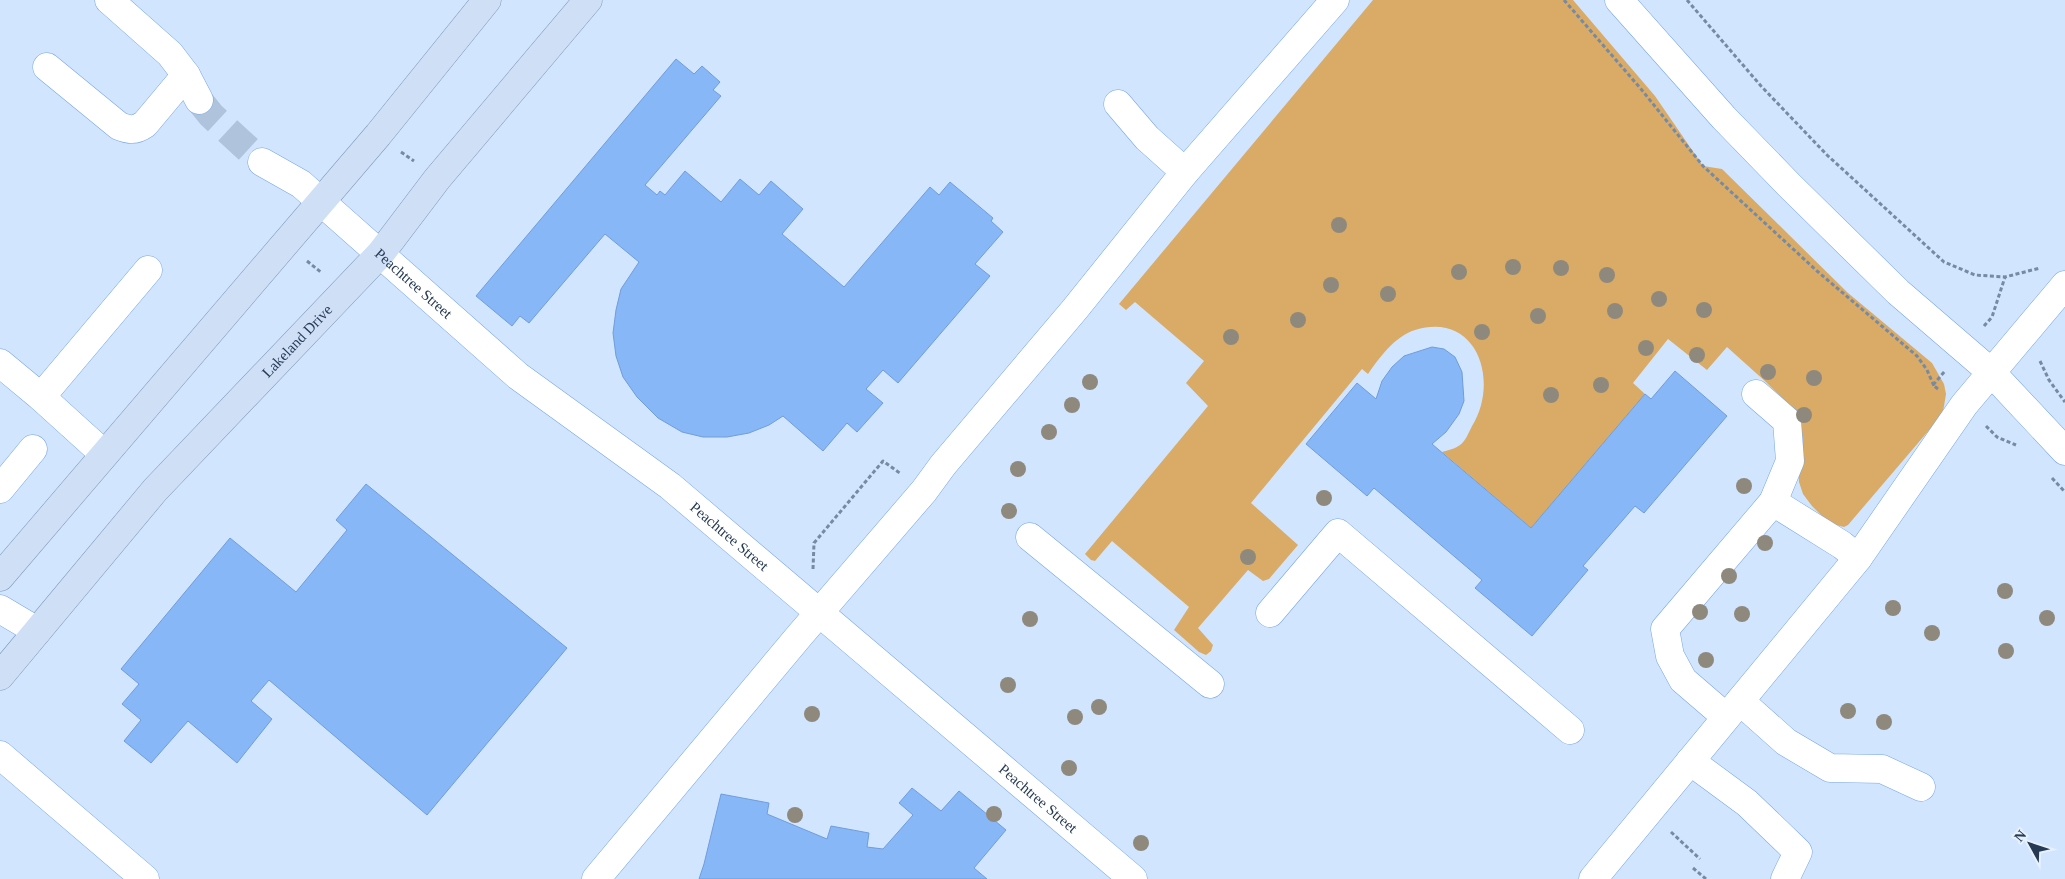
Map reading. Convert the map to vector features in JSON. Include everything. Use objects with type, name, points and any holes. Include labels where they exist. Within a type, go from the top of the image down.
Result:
[{"type":"main road","points":[[0,577],[378,135],[487,0]]},
{"type":"main road","name":"Lakeland Drive","points":[[0,676],[155,490],[381,253],[438,179],[588,0]]},
{"type":"street","points":[[109,0],[170,54],[186,75],[199,100]]},
{"type":"street","points":[[596,879],[924,491],[943,464],[1075,310],[1185,172],[1335,0]]},
{"type":"street","points":[[1619,0],[1724,118],[1795,191],[1898,292],[1991,372],[2065,451]]},
{"type":"street","points":[[47,67],[119,126],[128,129],[137,129],[145,124],[186,75]]},
{"type":"street","points":[[1118,104],[1147,138],[1185,172]]},
{"type":"street","name":"Peachtree Street","points":[[262,162],[301,184],[518,376],[670,486],[1134,879]]},
{"type":"street","points":[[41,397],[148,270]]},
{"type":"street","points":[[1593,879],[1858,558],[1964,405],[2065,285]]},
{"type":"street","points":[[0,363],[104,454]]},
{"type":"street","points":[[1756,394],[1787,421],[1790,461],[1773,502],[1666,629],[1670,656],[1683,680],[1830,768],[1882,769],[1921,787]]},
{"type":"street","points":[[0,489],[33,449]]},
{"type":"street","points":[[1773,502],[1842,545],[1858,558]]},
{"type":"street","points":[[1270,612],[1338,533],[1570,730]]},
{"type":"street","points":[[1030,537],[1210,684]]},
{"type":"street","points":[[0,609],[37,631]]},
{"type":"street","points":[[0,755],[145,879]]},
{"type":"street","points":[[1690,761],[1747,803],[1798,852],[1785,879]]},
{"type":"path","points":[[1564,0],[1704,166],[1817,271],[1917,356],[1927,370],[1933,385],[1964,405],[1997,437],[2023,448]]},
{"type":"path","points":[[1687,0],[1761,86],[1821,148],[1913,236],[1944,262],[1975,275],[2005,277],[2045,266]]},
{"type":"path","points":[[378,135],[438,179]]},
{"type":"path","points":[[285,243],[343,291]]},
{"type":"path","points":[[1992,317],[2005,277]]},
{"type":"path","points":[[2047,473],[2065,492]]},
{"type":"path","points":[[1693,868],[1706,879]]},
{"type":"shaded area","points":[[1373,0],[1573,0],[1655,96],[1703,166],[1722,169],[1848,293],[1932,363],[1944,384],[1946,394],[1943,412],[1848,525],[1844,527],[1836,525],[1822,516],[1803,494],[1799,482],[1796,417],[1784,400],[1727,347],[1707,370],[1668,339],[1633,383],[1645,394],[1531,528],[1442,452],[1462,444],[1480,408],[1484,389],[1483,371],[1477,354],[1468,340],[1454,331],[1436,327],[1408,333],[1388,348],[1368,374],[1362,369],[1251,503],[1298,545],[1269,579],[1263,581],[1248,570],[1198,628],[1213,645],[1211,651],[1206,655],[1199,652],[1174,630],[1189,607],[1112,541],[1095,561],[1085,554],[1208,406],[1186,383],[1204,361],[1135,302],[1126,310],[1119,304]]},
{"type":"building","points":[[676,59],[694,74],[702,66],[720,82],[713,90],[721,96],[645,185],[657,195],[660,191],[665,195],[685,171],[721,202],[740,179],[759,195],[771,181],[803,209],[782,234],[844,287],[930,187],[939,195],[950,182],[993,218],[991,221],[1003,232],[975,264],[990,276],[898,383],[883,370],[866,389],[883,403],[857,432],[847,423],[823,451],[783,416],[769,425],[749,433],[727,437],[703,437],[682,432],[658,418],[637,397],[623,377],[616,356],[613,333],[621,289],[639,262],[605,234],[529,323],[520,316],[512,326],[476,296]]},
{"type":"building","points":[[1432,347],[1444,349],[1455,357],[1462,372],[1464,401],[1459,414],[1446,432],[1432,444],[1531,528],[1645,394],[1651,399],[1675,371],[1727,416],[1644,513],[1635,506],[1583,566],[1588,570],[1532,636],[1475,588],[1482,580],[1374,488],[1367,496],[1306,444],[1357,383],[1376,399],[1382,381],[1392,367],[1404,356]]},
{"type":"building","points":[[366,484],[567,648],[427,815],[269,680],[251,701],[272,719],[237,763],[188,721],[151,763],[124,741],[141,720],[122,704],[139,684],[121,669],[230,538],[296,592],[347,530],[336,520]]},
{"type":"building","points":[[912,788],[941,811],[959,791],[1006,830],[974,868],[987,879],[699,879],[721,794],[769,803],[767,814],[827,839],[831,826],[869,833],[867,847],[883,849],[913,815],[899,803]]},
{"type":"tunnel","points":[[199,100],[211,115],[262,162]]}]
